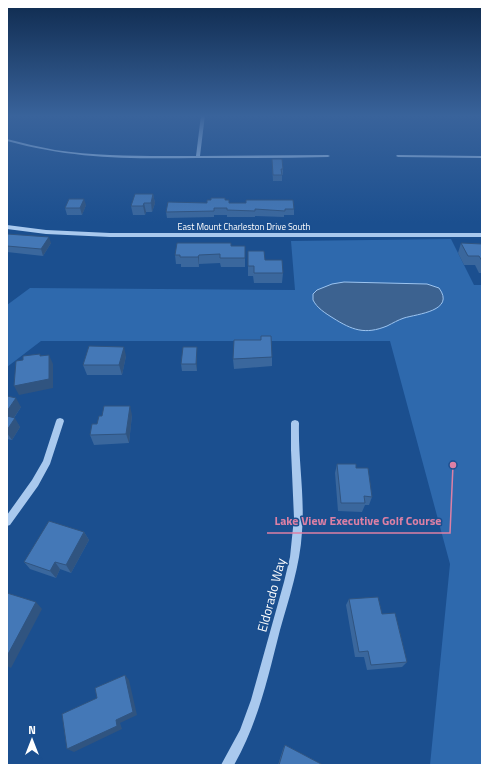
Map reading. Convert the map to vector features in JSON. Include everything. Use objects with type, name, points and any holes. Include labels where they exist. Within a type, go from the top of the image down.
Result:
[{"type":"street","points":[[59,151],[92,156],[328,156]]},
{"type":"street","points":[[198,157],[199,151]]},
{"type":"street","points":[[398,156],[482,157]]},
{"type":"street","name":"East Mount Charleston Drive South","points":[[7,227],[46,232],[110,235],[482,235]]},
{"type":"street","points":[[7,522],[47,462],[60,421]]},
{"type":"street","name":"Eldorado Way","points":[[227,765],[238,745],[256,698],[294,565],[298,532],[299,496],[294,435],[295,423]]},
{"type":"shaded area","points":[[451,239],[474,285],[482,285],[482,765],[430,765],[450,564],[390,341],[41,341],[7,367],[7,305],[30,288],[295,290],[291,241]]},
{"type":"shaded area","points":[[344,282],[427,284],[439,288],[443,296],[443,302],[439,307],[433,310],[404,318],[379,329],[365,331],[359,330],[346,326],[327,314],[319,308],[313,300],[313,294],[317,290],[332,284]]},
{"type":"building","points":[[272,159],[282,159],[282,175],[273,175]]},
{"type":"building","points":[[135,194],[153,194],[151,203],[144,203],[143,206],[131,206]]},
{"type":"building","points":[[211,198],[225,198],[225,200],[229,200],[229,203],[246,203],[246,200],[293,200],[294,209],[285,209],[285,211],[255,209],[255,211],[214,208],[214,211],[166,212],[168,202],[207,203],[207,200],[211,200]]},
{"type":"building","points":[[69,199],[84,199],[80,208],[65,208]]},
{"type":"building","points":[[7,234],[49,237],[41,249],[7,246]]},
{"type":"building","points":[[177,243],[231,243],[231,246],[245,246],[245,258],[220,258],[220,254],[199,255],[198,257],[180,257],[180,255],[175,255]]},
{"type":"building","points":[[461,243],[482,244],[482,261],[479,256],[468,256]]},
{"type":"building","points":[[248,251],[264,251],[265,260],[282,260],[283,273],[254,273],[254,266],[248,266]]},
{"type":"building","points":[[261,336],[271,336],[272,357],[233,359],[234,340],[261,340]]},
{"type":"building","points":[[89,346],[124,347],[119,365],[83,365]]},
{"type":"building","points":[[183,347],[197,347],[196,364],[181,364]]},
{"type":"building","points":[[40,354],[40,356],[49,355],[49,379],[14,386],[16,361],[23,360],[23,356]]},
{"type":"building","points":[[7,396],[16,398],[7,411]]},
{"type":"building","points":[[104,406],[130,406],[126,434],[90,435],[92,424],[97,424],[99,416],[102,416]]},
{"type":"building","points":[[7,416],[15,418],[7,430]]},
{"type":"building","points":[[337,464],[356,464],[356,468],[368,468],[372,497],[364,496],[365,503],[341,503]]},
{"type":"building","points":[[49,521],[84,532],[66,565],[55,562],[50,571],[24,562]]},
{"type":"building","points":[[7,593],[36,602],[7,656]]},
{"type":"building","points":[[378,597],[382,614],[395,613],[407,662],[371,665],[368,651],[359,652],[349,599]]},
{"type":"building","points":[[125,675],[133,712],[116,720],[117,726],[67,749],[62,714],[97,698],[95,688]]},
{"type":"building","points":[[285,745],[323,765],[279,765]]},
{"type":"place","name":"Lake View Executive Golf Course","points":[[453,465]]}]
